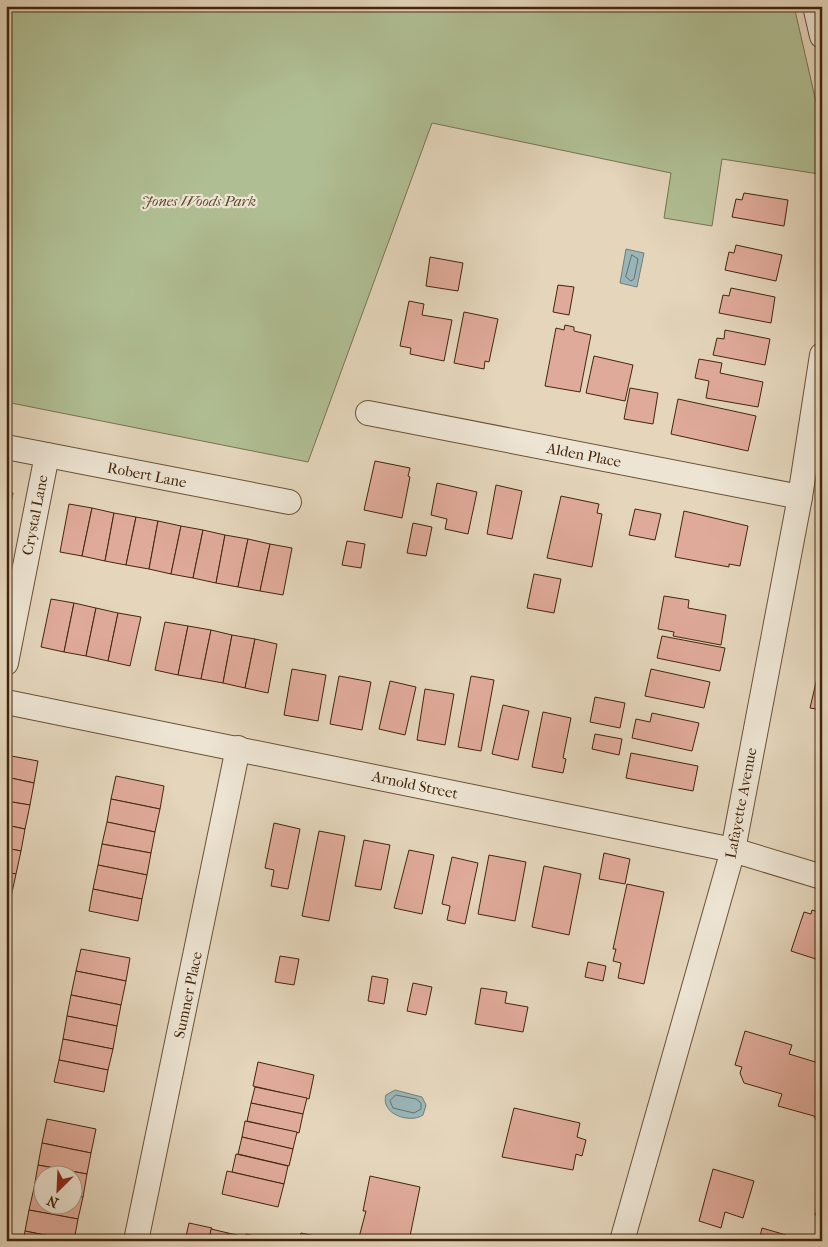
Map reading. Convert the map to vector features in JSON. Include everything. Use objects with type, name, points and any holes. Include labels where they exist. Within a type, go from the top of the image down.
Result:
[{"type":"street","points":[[815,6],[822,36]]},
{"type":"street","name":"Lafayette Avenue","points":[[622,1241],[733,850],[800,497],[822,355]]},
{"type":"street","name":"Alden Place","points":[[368,412],[800,497]]},
{"type":"street","name":"Robert Lane","points":[[6,447],[289,502]]},
{"type":"street","name":"Crystal Lane","points":[[6,663],[47,455]]},
{"type":"street","name":"Arnold Street","points":[[6,702],[733,850],[822,877]]},
{"type":"street","name":"Sumner Place","points":[[136,1241],[238,748]]},
{"type":"green space","name":"Jones Woods Park","points":[[6,6],[794,6],[819,115],[821,145],[819,174],[722,159],[712,226],[664,218],[671,173],[432,123],[308,462],[6,402]]},
{"type":"water","points":[[626,249],[644,253],[637,287],[620,283]]},
{"type":"water","points":[[395,1090],[422,1097],[426,1105],[423,1115],[417,1118],[404,1118],[392,1112],[385,1102],[386,1095]]},
{"type":"building","points":[[744,193],[788,200],[784,226],[732,217],[736,199],[742,200]]},
{"type":"building","points":[[736,245],[782,255],[776,281],[725,270],[729,252],[734,253]]},
{"type":"building","points":[[430,257],[463,263],[458,291],[426,286]]},
{"type":"building","points":[[558,285],[574,287],[569,315],[553,312]]},
{"type":"building","points":[[731,288],[775,297],[771,323],[719,313],[723,295],[729,296]]},
{"type":"building","points":[[409,301],[424,304],[422,315],[452,320],[444,361],[410,354],[411,348],[400,346]]},
{"type":"building","points":[[464,312],[498,319],[489,362],[485,361],[484,369],[454,363]]},
{"type":"building","points":[[565,325],[574,327],[574,331],[591,335],[580,392],[545,386],[556,328],[564,330]]},
{"type":"building","points":[[725,330],[770,339],[765,365],[713,355],[717,338],[724,339]]},
{"type":"building","points":[[594,356],[633,365],[625,401],[586,393]]},
{"type":"building","points":[[699,359],[722,363],[720,373],[763,382],[758,407],[706,398],[709,381],[695,378]]},
{"type":"building","points":[[630,388],[658,393],[653,424],[624,419]]},
{"type":"building","points":[[678,399],[756,416],[748,451],[671,434]]},
{"type":"building","points":[[375,461],[410,468],[402,518],[364,510]]},
{"type":"building","points":[[437,483],[477,492],[468,534],[445,529],[447,519],[431,515]]},
{"type":"building","points":[[496,485],[522,491],[512,539],[487,534]]},
{"type":"building","points":[[6,492],[13,493],[6,529]]},
{"type":"building","points":[[561,496],[599,504],[597,513],[602,514],[592,567],[547,558]]},
{"type":"building","points":[[69,504],[92,508],[82,556],[60,552]]},
{"type":"building","points":[[92,508],[114,513],[105,561],[82,556]]},
{"type":"building","points":[[635,509],[661,514],[655,540],[629,535]]},
{"type":"building","points":[[684,511],[748,526],[740,566],[729,564],[729,567],[675,557]]},
{"type":"building","points":[[114,513],[136,517],[126,565],[105,561]]},
{"type":"building","points":[[136,517],[158,521],[149,569],[126,565]]},
{"type":"building","points":[[158,521],[181,526],[171,574],[149,569]]},
{"type":"building","points":[[413,523],[432,527],[426,556],[407,553]]},
{"type":"building","points":[[181,526],[203,530],[193,578],[171,574]]},
{"type":"building","points":[[203,530],[225,535],[216,583],[193,578]]},
{"type":"building","points":[[225,535],[248,539],[238,587],[216,583]]},
{"type":"building","points":[[248,539],[270,544],[260,591],[238,587]]},
{"type":"building","points":[[347,541],[365,544],[361,568],[342,565]]},
{"type":"building","points":[[270,544],[292,548],[283,595],[260,591]]},
{"type":"building","points":[[534,574],[561,579],[554,613],[527,608]]},
{"type":"building","points":[[664,596],[689,600],[688,608],[726,615],[721,645],[673,636],[674,632],[658,629]]},
{"type":"building","points":[[51,599],[74,603],[64,652],[41,647]]},
{"type":"building","points":[[74,603],[96,608],[86,656],[64,652]]},
{"type":"building","points":[[96,608],[118,613],[108,661],[86,656]]},
{"type":"building","points":[[118,613],[141,617],[130,666],[108,661]]},
{"type":"building","points":[[165,622],[188,626],[178,675],[155,670]]},
{"type":"building","points":[[188,626],[211,630],[201,679],[178,675]]},
{"type":"building","points":[[211,630],[232,635],[223,683],[201,679]]},
{"type":"building","points":[[232,635],[255,639],[245,688],[223,683]]},
{"type":"building","points":[[662,636],[725,648],[720,671],[657,658]]},
{"type":"building","points":[[255,639],[277,644],[268,693],[245,688]]},
{"type":"building","points":[[292,669],[326,675],[318,721],[284,715]]},
{"type":"building","points":[[651,669],[710,682],[704,708],[645,696]]},
{"type":"building","points":[[339,676],[371,682],[362,730],[330,724]]},
{"type":"building","points":[[471,676],[494,680],[481,751],[458,747]]},
{"type":"building","points":[[817,678],[822,679],[822,710],[810,708]]},
{"type":"building","points":[[390,681],[416,687],[405,735],[379,729]]},
{"type":"building","points":[[425,689],[454,694],[445,745],[417,740]]},
{"type":"building","points":[[595,697],[625,703],[620,728],[590,722]]},
{"type":"building","points":[[503,705],[529,711],[518,760],[492,754]]},
{"type":"building","points":[[543,712],[571,718],[563,758],[566,759],[563,773],[532,767]]},
{"type":"building","points":[[652,713],[699,723],[692,751],[632,738],[636,719],[650,722]]},
{"type":"building","points":[[595,734],[622,739],[619,755],[592,749]]},
{"type":"building","points":[[631,753],[698,766],[693,791],[626,778]]},
{"type":"building","points":[[6,755],[38,761],[34,783],[6,777]]},
{"type":"building","points":[[116,776],[164,786],[160,809],[111,799]]},
{"type":"building","points":[[6,777],[34,783],[30,805],[6,801]]},
{"type":"building","points":[[111,799],[160,809],[155,832],[107,822]]},
{"type":"building","points":[[6,801],[30,805],[25,829],[6,825]]},
{"type":"building","points":[[107,822],[155,832],[151,853],[102,844]]},
{"type":"building","points":[[274,823],[300,829],[288,889],[271,886],[274,870],[265,868]]},
{"type":"building","points":[[6,825],[25,829],[21,851],[6,848]]},
{"type":"building","points":[[319,831],[345,836],[329,921],[302,916]]},
{"type":"building","points":[[364,840],[390,845],[381,890],[355,886]]},
{"type":"building","points":[[102,844],[151,853],[147,875],[98,865]]},
{"type":"building","points":[[6,848],[21,851],[16,874],[6,872]]},
{"type":"building","points":[[409,850],[434,855],[422,914],[394,908]]},
{"type":"building","points":[[604,853],[630,859],[625,884],[599,879]]},
{"type":"building","points":[[489,855],[526,862],[515,921],[478,914]]},
{"type":"building","points":[[452,857],[478,863],[465,924],[447,920],[450,906],[442,904]]},
{"type":"building","points":[[98,865],[147,875],[142,899],[93,889]]},
{"type":"building","points":[[544,866],[581,874],[569,935],[532,927]]},
{"type":"building","points":[[6,872],[16,874],[11,897],[6,896]]},
{"type":"building","points":[[627,884],[664,892],[644,984],[618,978],[621,963],[613,961],[616,949],[613,949]]},
{"type":"building","points":[[93,889],[142,899],[138,921],[89,911]]},
{"type":"building","points":[[812,910],[822,913],[822,961],[791,951],[804,912],[811,914]]},
{"type":"building","points":[[81,949],[130,958],[126,981],[76,971]]},
{"type":"building","points":[[280,956],[299,959],[294,985],[275,982]]},
{"type":"building","points":[[588,962],[606,966],[603,981],[585,977]]},
{"type":"building","points":[[76,971],[126,981],[121,1005],[71,995]]},
{"type":"building","points":[[372,976],[388,979],[384,1004],[368,1001]]},
{"type":"building","points":[[413,983],[432,987],[426,1015],[407,1011]]},
{"type":"building","points":[[481,988],[507,992],[505,1003],[528,1007],[523,1032],[475,1024]]},
{"type":"building","points":[[71,995],[121,1005],[117,1026],[67,1016]]},
{"type":"building","points":[[67,1016],[117,1026],[113,1049],[63,1039]]},
{"type":"building","points":[[745,1031],[792,1045],[789,1054],[822,1064],[822,1119],[817,1122],[814,1116],[778,1106],[782,1094],[744,1083],[740,1073],[742,1067],[735,1065]]},
{"type":"building","points":[[63,1039],[113,1049],[108,1070],[59,1060]]},
{"type":"building","points":[[59,1060],[108,1070],[104,1092],[54,1082]]},
{"type":"building","points":[[258,1062],[314,1075],[309,1099],[253,1086]]},
{"type":"building","points":[[255,1087],[307,1098],[303,1114],[251,1103]]},
{"type":"building","points":[[251,1103],[303,1114],[299,1133],[247,1121]]},
{"type":"building","points":[[514,1108],[580,1123],[577,1137],[586,1140],[582,1156],[576,1154],[573,1170],[502,1157]]},
{"type":"building","points":[[47,1119],[96,1129],[91,1153],[42,1143]]},
{"type":"building","points":[[245,1121],[297,1132],[293,1149],[242,1137]]},
{"type":"building","points":[[242,1137],[293,1149],[289,1166],[238,1154]]},
{"type":"building","points":[[42,1143],[91,1153],[87,1174],[82,1173],[82,1164],[38,1164]]},
{"type":"building","points":[[236,1154],[288,1166],[284,1184],[232,1172]]},
{"type":"building","points":[[713,1169],[754,1181],[743,1218],[725,1212],[721,1228],[699,1221]]},
{"type":"building","points":[[227,1171],[284,1184],[278,1207],[222,1194]]},
{"type":"building","points":[[82,1173],[87,1174],[82,1197]]},
{"type":"building","points":[[370,1176],[420,1187],[409,1241],[358,1241],[366,1211],[363,1211]]},
{"type":"building","points":[[822,1195],[822,1217],[815,1215]]},
{"type":"building","points":[[32,1197],[32,1211],[29,1210]]},
{"type":"building","points":[[29,1210],[32,1211],[32,1214],[51,1214],[78,1219],[74,1241],[25,1231]]},
{"type":"building","points":[[51,1214],[79,1214],[78,1219]]},
{"type":"building","points":[[189,1223],[212,1228],[209,1241],[185,1241]]},
{"type":"building","points":[[762,1228],[786,1235],[784,1241],[759,1241]]},
{"type":"building","points":[[211,1229],[228,1233],[226,1241],[209,1241]]},
{"type":"building","points":[[25,1231],[74,1241],[23,1241]]},
{"type":"building","points":[[228,1233],[246,1237],[245,1241],[226,1241]]},
{"type":"building","points":[[301,1233],[324,1238],[324,1241],[299,1241]]},
{"type":"building","points":[[246,1234],[264,1238],[263,1241],[245,1241]]}]
